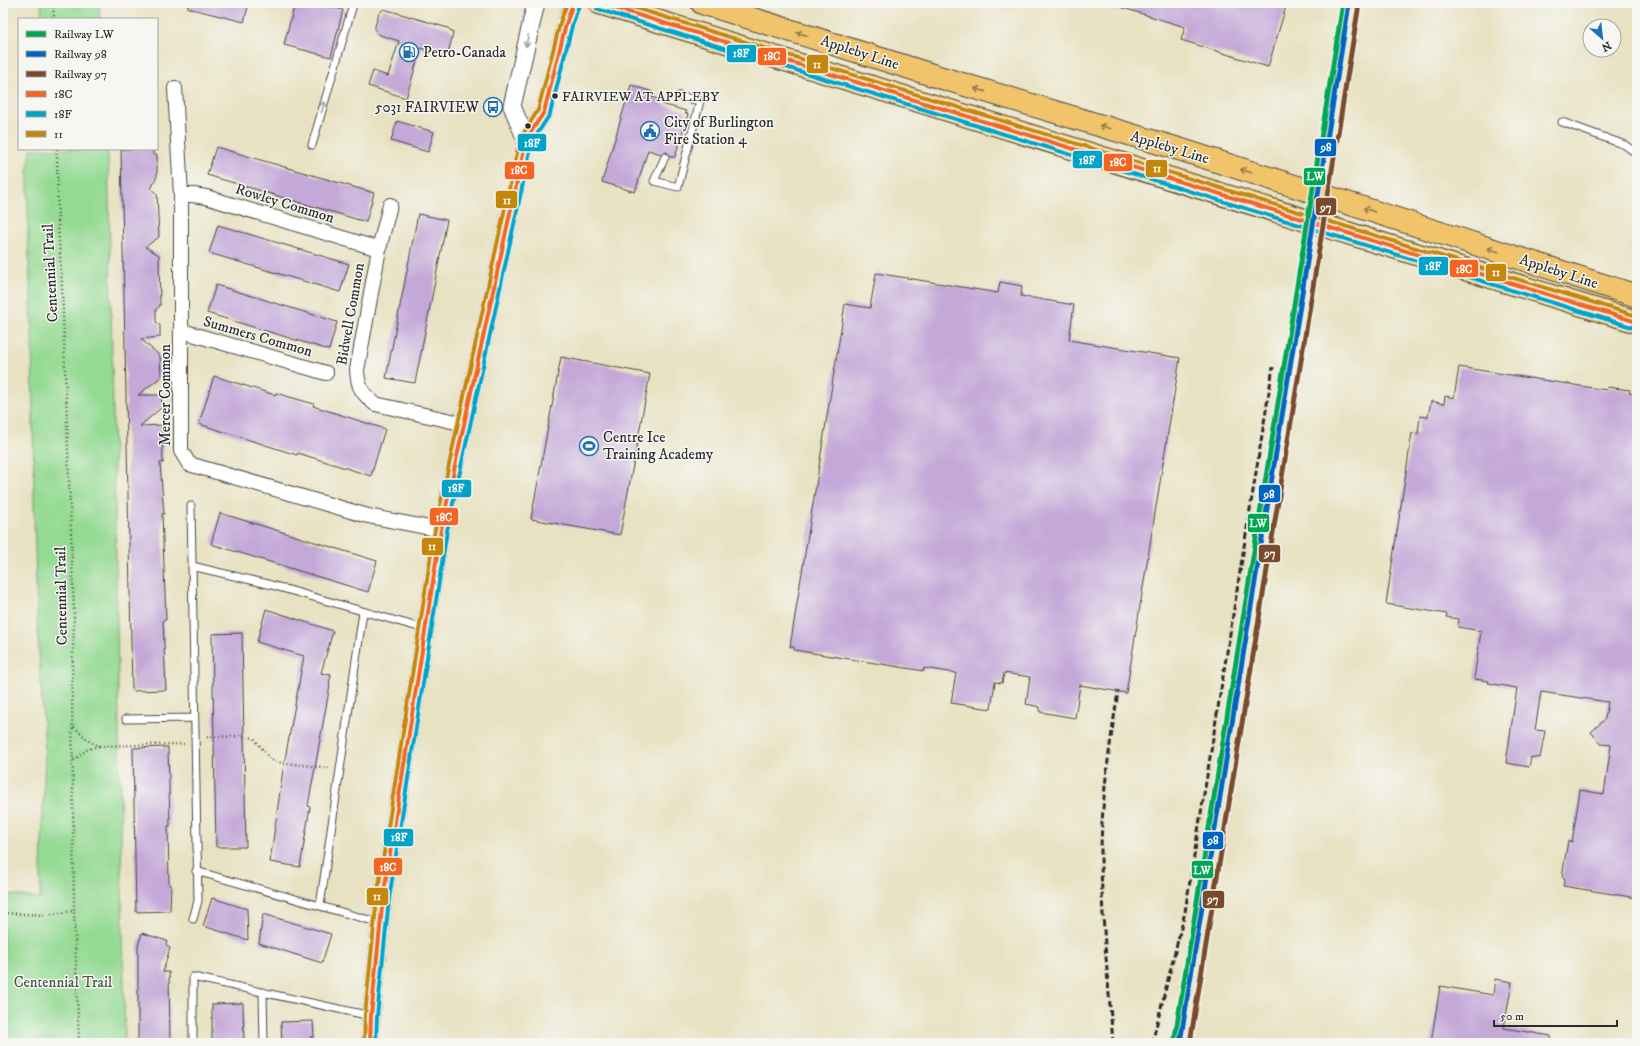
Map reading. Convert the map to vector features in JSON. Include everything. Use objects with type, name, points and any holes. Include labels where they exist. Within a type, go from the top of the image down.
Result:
[{"type":"main road","name":"Appleby Line","points":[[599,3],[1637,322]]},
{"type":"main road","name":"Appleby Line","points":[[702,3],[942,78],[1182,150],[1637,296]]},
{"type":"street","points":[[526,140],[512,106],[536,3]]},
{"type":"street","points":[[370,1043],[370,1016],[382,898],[441,530],[526,140],[544,112],[566,24],[573,3]]},
{"type":"street","name":"Mercer Common","points":[[175,88],[180,195],[182,331],[181,451],[189,464],[368,516],[441,530]]},
{"type":"street","name":"Rowley Common","points":[[180,195],[206,197],[379,249]]},
{"type":"street","name":"Bidwell Common","points":[[390,205],[379,249],[357,370],[359,387],[375,404],[464,424]]},
{"type":"street","name":"Summers Common","points":[[182,331],[326,373]]},
{"type":"lane","points":[[312,145],[352,8],[352,3]]},
{"type":"lane","points":[[665,157],[654,181],[678,187],[700,101],[679,96]]},
{"type":"lane","points":[[1562,122],[1625,145],[1637,154]]},
{"type":"lane","points":[[191,506],[196,871],[198,901],[193,918]]},
{"type":"lane","points":[[192,566],[268,584],[425,629]]},
{"type":"lane","points":[[320,906],[363,612]]},
{"type":"lane","points":[[126,719],[194,718]]},
{"type":"lane","points":[[196,871],[380,923]]},
{"type":"lane","points":[[193,1043],[193,977],[370,1016]]},
{"type":"lane","points":[[263,992],[264,1043]]},
{"type":"path","points":[[53,3],[54,18]]},
{"type":"path","name":"Centennial Trail","points":[[57,150],[58,227],[62,286],[74,615],[74,911],[79,1043]]},
{"type":"path","points":[[73,726],[88,741],[100,746]]},
{"type":"path","points":[[74,760],[88,749],[100,746],[246,736],[254,738],[268,757],[276,762],[340,769]]},
{"type":"path","points":[[3,913],[45,915],[74,911]]},
{"type":"green space","points":[[41,3],[99,3],[100,18],[42,18]]},
{"type":"green space","name":"Centennial Trail","points":[[31,150],[108,150],[125,1043],[3,1043],[3,893],[40,899],[45,752],[37,620],[32,325],[28,239],[28,169]]},
{"type":"building","points":[[188,3],[249,3],[244,22],[188,8]]},
{"type":"building","points":[[295,3],[313,3],[343,10],[331,57],[284,45]]},
{"type":"building","points":[[1118,3],[1287,3],[1268,67],[1181,40],[1185,27],[1117,6]]},
{"type":"building","points":[[384,9],[448,28],[453,33],[449,50],[445,53],[439,54],[421,48],[406,98],[368,86],[373,71],[388,76],[399,41],[380,35],[375,30],[379,13]]},
{"type":"building","name":"City of Burlington Fire Station 4","points":[[631,85],[653,92],[652,97],[664,101],[662,104],[686,111],[685,113],[688,114],[675,157],[670,157],[667,152],[661,154],[648,150],[635,192],[602,182]]},
{"type":"building","points":[[397,121],[434,132],[428,152],[391,141]]},
{"type":"building","points":[[216,147],[374,193],[366,222],[207,175]]},
{"type":"building","points":[[121,150],[153,150],[153,155],[157,155],[157,176],[151,189],[157,194],[159,237],[145,247],[159,255],[160,306],[156,309],[156,322],[160,325],[160,337],[141,339],[160,356],[161,377],[138,395],[161,395],[162,407],[140,426],[162,425],[163,463],[160,463],[164,514],[162,514],[166,620],[163,620],[166,690],[132,691]]},
{"type":"building","points":[[418,214],[447,220],[415,383],[386,378]]},
{"type":"building","points":[[218,225],[349,264],[340,292],[209,253]]},
{"type":"building","points":[[876,273],[998,293],[1000,282],[1022,286],[1021,296],[1074,305],[1069,340],[1180,358],[1126,693],[1080,685],[1075,718],[1040,712],[1040,707],[1026,704],[1030,677],[1004,673],[1002,683],[995,682],[991,709],[951,703],[956,673],[924,668],[924,671],[794,650],[794,647],[790,647],[845,304],[870,308]]},
{"type":"building","points":[[216,285],[337,322],[329,350],[207,313]]},
{"type":"building","points":[[561,357],[650,374],[620,535],[531,519]]},
{"type":"building","points":[[1459,367],[1606,390],[1607,387],[1630,390],[1629,393],[1637,394],[1637,898],[1563,886],[1565,878],[1562,877],[1568,841],[1572,842],[1580,790],[1604,794],[1611,745],[1601,744],[1591,732],[1605,719],[1608,702],[1541,692],[1535,730],[1545,731],[1540,758],[1531,757],[1529,767],[1506,763],[1517,688],[1474,679],[1481,631],[1458,627],[1459,619],[1446,617],[1447,614],[1386,604],[1412,433],[1418,434],[1420,416],[1428,417],[1431,401],[1444,404],[1445,396],[1454,398]]},
{"type":"building","points":[[214,376],[275,395],[276,393],[314,404],[313,406],[385,429],[371,476],[298,453],[297,455],[199,424]]},
{"type":"building","points":[[220,513],[377,561],[368,592],[211,544]]},
{"type":"building","points":[[266,609],[333,631],[321,673],[331,675],[330,685],[308,806],[310,807],[300,867],[270,862],[283,770],[304,656],[257,642]]},
{"type":"building","points":[[242,633],[246,847],[216,847],[212,634]]},
{"type":"building","points":[[168,747],[170,826],[168,826],[169,885],[171,885],[170,911],[136,912],[133,748]]},
{"type":"building","points":[[212,898],[247,909],[248,940],[203,926]]},
{"type":"building","points":[[263,914],[331,934],[322,963],[259,943]]},
{"type":"building","points":[[142,933],[167,941],[166,945],[170,948],[163,972],[169,972],[170,1043],[138,1043],[138,946]]},
{"type":"building","points":[[1495,979],[1512,982],[1504,1028],[1551,1036],[1551,1043],[1431,1043],[1440,986],[1493,995]]},
{"type":"building","points":[[243,1003],[244,1043],[212,1043],[212,1004]]},
{"type":"building","points":[[313,1021],[314,1037],[310,1037],[310,1043],[282,1043],[281,1022]]},
{"type":"waterway","points":[[3,1004],[6,1043]]},
{"type":"railway","points":[[1152,1043],[1185,912],[1273,367]]},
{"type":"railway","points":[[1113,1043],[1103,922],[1101,849],[1109,750],[1118,692]]},
{"type":"rail line","name":"LW","points":[[1174,1043],[1343,3]]},
{"type":"rail line","name":"98","points":[[1180,1043],[1349,4]]},
{"type":"rail line","name":"97","points":[[1190,1043],[1359,4]]},
{"type":"transit line","name":"11","points":[[364,1043],[365,1015],[377,897],[435,529],[520,139],[538,110],[560,23],[567,3]]},
{"type":"transit line","name":"18C","points":[[370,1043],[371,1016],[383,898],[441,530],[526,140],[544,112],[566,24],[573,3]]},
{"type":"transit line","name":"18C","points":[[599,3],[1637,322]]},
{"type":"transit line","name":"11","points":[[619,3],[1637,316]]},
{"type":"transit line","name":"18F","points":[[376,1043],[377,1016],[389,899],[447,531],[532,142],[550,114],[572,26],[579,5]]},
{"type":"transit line","name":"18F","points":[[597,9],[1635,328]]},
{"type":"place","name":"Petro-Canada","points":[[409,52]]},
{"type":"place","name":"FAIRVIEW AT APPLEBY","points":[[555,96]]},
{"type":"place","name":"5031 FAIRVIEW","points":[[493,107]]},
{"type":"place","name":"City of Burlington Fire Station 4","points":[[650,131]]},
{"type":"place","name":"Centre Ice Training Academy","points":[[589,446]]}]
